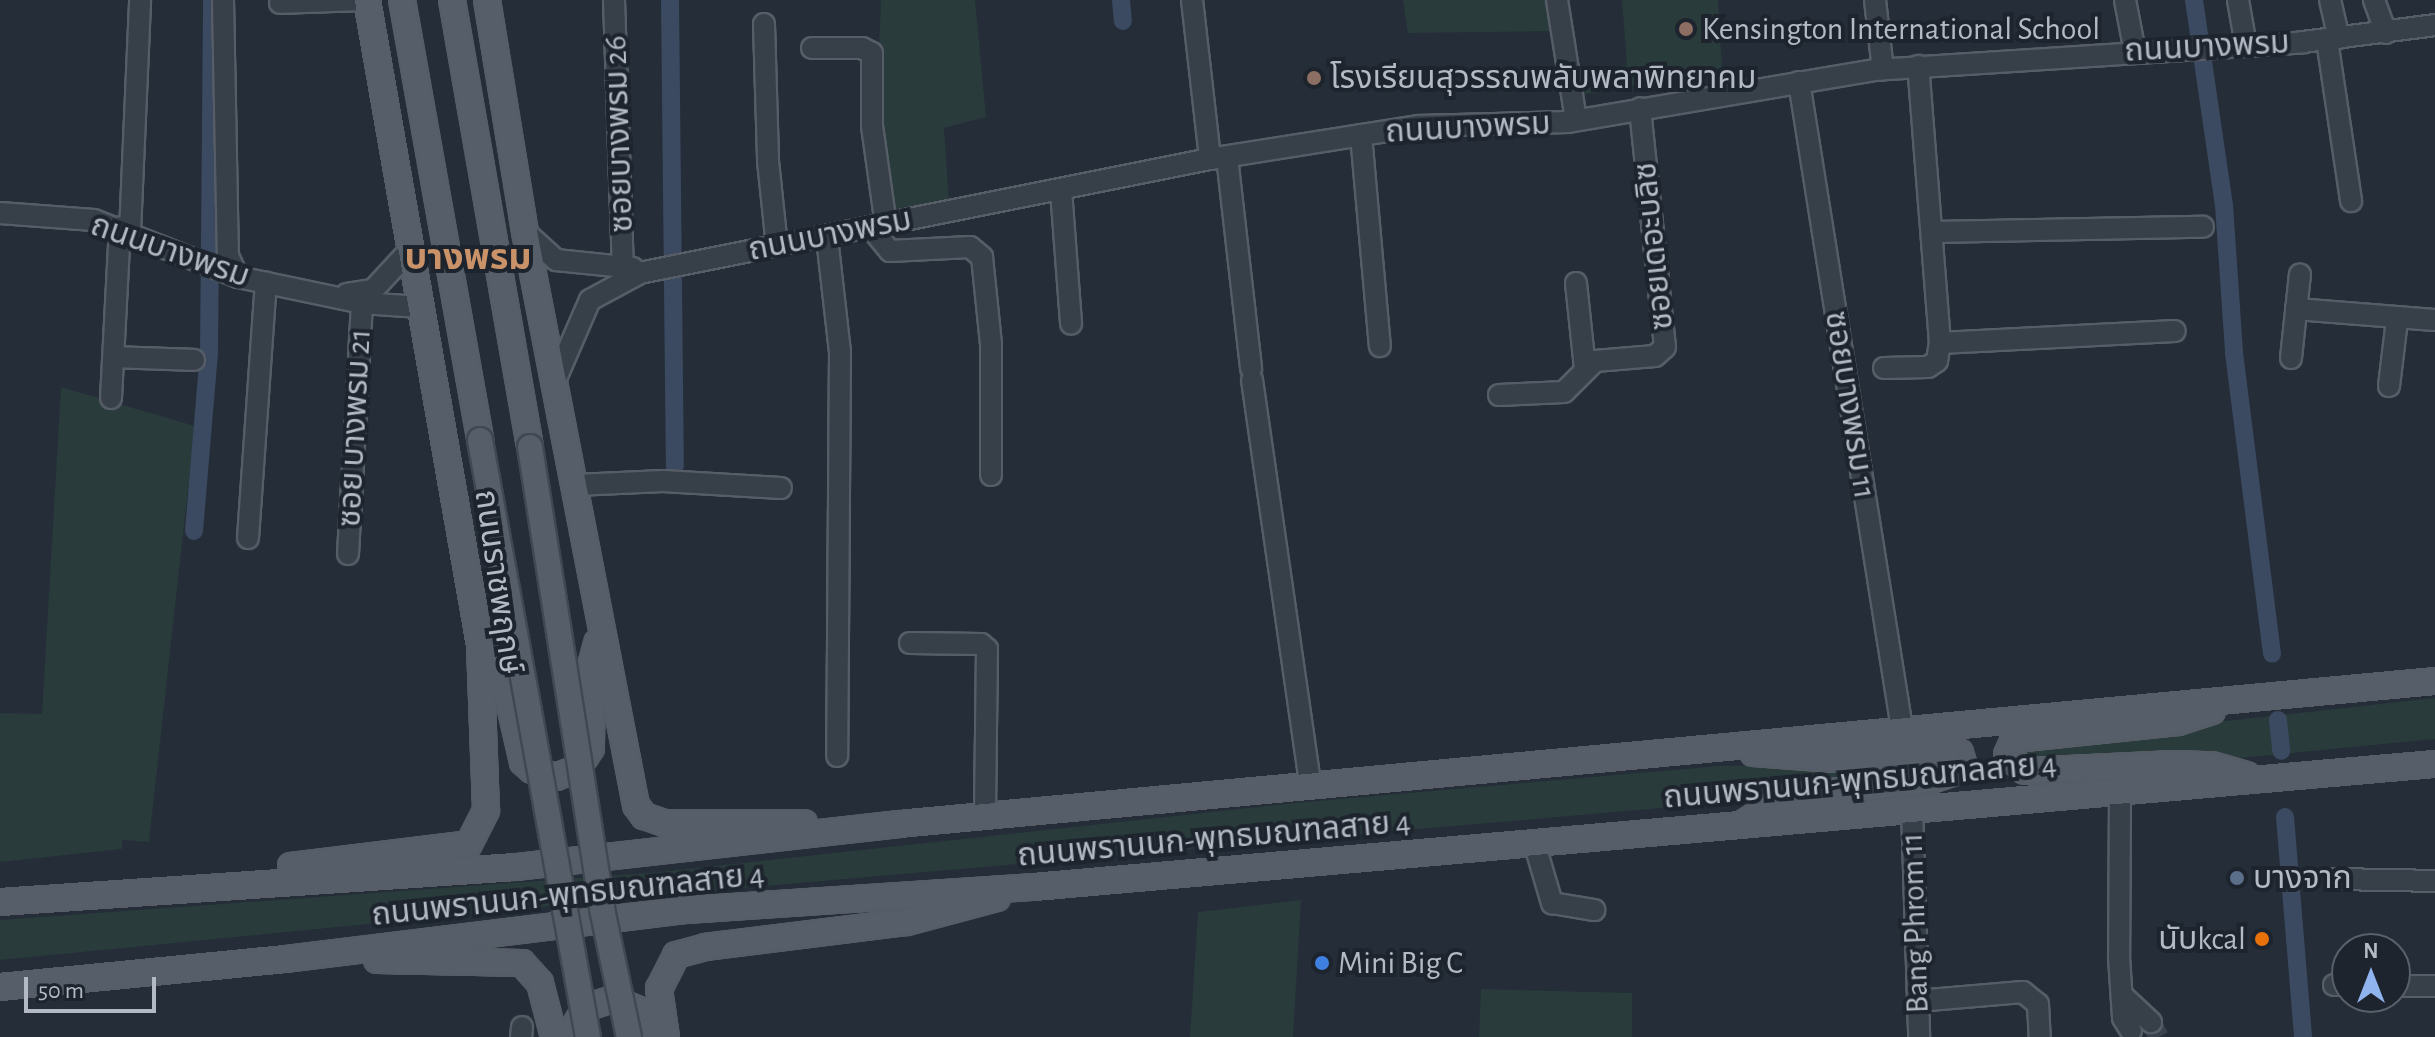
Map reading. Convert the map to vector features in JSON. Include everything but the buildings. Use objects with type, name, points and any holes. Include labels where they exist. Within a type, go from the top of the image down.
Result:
[{"type":"main road","name":"ถนนราชพฤกษ์","points":[[140,890],[469,844],[486,810],[480,645],[367,0]]},
{"type":"main road","points":[[389,0],[407,25]]},
{"type":"main road","name":"ถนนราชพฤกษ์","points":[[402,0],[588,1037]]},
{"type":"main road","name":"ถนนราชพฤกษ์","points":[[452,0],[530,447],[602,909],[629,1037]]},
{"type":"main road","points":[[487,0],[525,232],[576,485],[632,793],[644,816],[654,821],[899,824]]},
{"type":"main road","points":[[480,645],[503,675],[523,762],[532,770],[556,777],[578,768],[591,748],[592,662],[601,629]]},
{"type":"main road","name":"ถนนพรานนก-พุทธมณฑลสาย 4","points":[[0,902],[140,890],[516,867],[985,815],[2435,681]]},
{"type":"main road","points":[[2235,699],[2178,722],[2025,738],[2013,741],[2007,755],[2025,771],[2212,765],[2265,780]]},
{"type":"main road","points":[[1731,746],[1793,758],[1948,750],[1965,760],[1959,775],[1782,798],[1744,823]]},
{"type":"main road","name":"ถนนพรานนก-พุทธมณฑลสาย 4","points":[[0,987],[286,959],[687,910],[1034,887],[2435,764]]},
{"type":"main road","points":[[666,1037],[659,989],[676,955],[705,947],[944,915],[1034,887]]},
{"type":"main road","points":[[286,959],[522,963],[540,983],[554,1037]]},
{"type":"main road","points":[[569,1037],[585,1008],[612,999],[639,1010],[652,1037]]},
{"type":"street","points":[[111,398],[140,0]]},
{"type":"street","points":[[223,0],[228,256],[234,275]]},
{"type":"street","points":[[280,3],[367,0]]},
{"type":"street","name":"ซอยบางพรม 26","points":[[614,0],[623,268]]},
{"type":"street","points":[[1192,0],[1252,375],[1311,787]]},
{"type":"street","points":[[1557,0],[1576,120]]},
{"type":"street","points":[[1875,0],[1883,70]]},
{"type":"street","points":[[2125,0],[2135,52]]},
{"type":"street","points":[[2238,0],[2246,46]]},
{"type":"street","points":[[2330,0],[2351,201]]},
{"type":"street","points":[[2374,0],[2386,33]]},
{"type":"street","points":[[764,24],[768,161],[777,247]]},
{"type":"street","name":"ถนนบางพรม","points":[[525,232],[556,260],[623,268],[667,266],[879,228],[1218,158],[1419,126],[1576,120],[1799,82],[1918,66],[2246,46],[2333,39],[2435,25]]},
{"type":"street","points":[[812,48],[862,48],[872,53],[872,126],[879,228],[890,251],[970,247],[982,257],[991,344],[991,475]]},
{"type":"street","points":[[1884,368],[1928,367],[1937,361],[1940,343],[1918,66]]},
{"type":"street","name":"ซอยบางพรม 11","points":[[1799,82],[1902,729]]},
{"type":"street","name":"ซอยเดอะบลิซ","points":[[1499,395],[1564,392],[1595,361],[1655,356],[1665,347],[1640,108]]},
{"type":"street","points":[[1361,135],[1380,346]]},
{"type":"street","points":[[1061,190],[1071,324]]},
{"type":"street","name":"ถนนบางพรม","points":[[0,213],[125,230],[234,275],[339,295],[362,303],[420,307]]},
{"type":"street","points":[[1932,232],[2203,227]]},
{"type":"street","points":[[827,238],[840,352],[837,756]]},
{"type":"street","name":"ถนนบางพรม","points":[[339,295],[373,290],[410,250]]},
{"type":"street","name":"ถนนบางพรม","points":[[554,383],[590,300],[667,266]]},
{"type":"street","points":[[2291,358],[2300,274]]},
{"type":"street","points":[[248,538],[266,283]]},
{"type":"street","points":[[1576,283],[1585,368]]},
{"type":"street","name":"ซอย บางพรม 21","points":[[348,554],[362,303]]},
{"type":"street","points":[[2296,309],[2397,320],[2435,320]]},
{"type":"street","points":[[2389,386],[2397,320]]},
{"type":"street","points":[[1940,343],[2175,331]]},
{"type":"street","points":[[114,357],[194,360]]},
{"type":"street","points":[[576,485],[678,482],[781,488]]},
{"type":"street","points":[[910,643],[987,649],[985,815]]},
{"type":"street","points":[[2120,792],[2119,957],[2123,1018],[2131,1031]]},
{"type":"street","name":"Bang Phrom 11","points":[[1912,808],[1919,1037]]},
{"type":"street","points":[[1534,842],[1552,903],[1594,910]]},
{"type":"street","points":[[2335,879],[2435,881]]},
{"type":"street","points":[[2411,986],[2435,986]]},
{"type":"street","points":[[1917,1001],[2023,992],[2038,1004],[2040,1037]]},
{"type":"street","points":[[2124,997],[2142,1009],[2151,1022]]},
{"type":"shaded area","points":[[881,0],[975,0],[986,117],[944,128],[949,202],[890,212],[876,119]]},
{"type":"shaded area","points":[[1403,0],[1549,0],[1554,31],[1408,33]]},
{"type":"shaded area","points":[[1622,0],[1718,0],[1722,68],[1582,95],[1578,72],[1627,65]]},
{"type":"shaded area","points":[[61,387],[195,426],[149,842],[122,840],[122,849],[0,862],[0,713],[42,714]]},
{"type":"shaded area","points":[[2435,698],[2435,739],[2229,759],[2024,764],[2021,752],[2217,722]]},
{"type":"shaded area","points":[[1947,760],[1948,765],[1753,800],[695,892],[0,960],[0,920],[650,873],[1295,803],[1719,766]]},
{"type":"shaded area","points":[[1301,900],[1293,1037],[1190,1037],[1198,912]]},
{"type":"shaded area","points":[[1481,989],[1632,993],[1632,1037],[1479,1037]]},
{"type":"waterway","points":[[194,531],[209,353],[212,0]]},
{"type":"waterway","points":[[670,0],[675,466]]},
{"type":"waterway","points":[[1121,0],[1123,21]]},
{"type":"waterway","points":[[2194,0],[2224,205],[2234,353],[2272,654]]},
{"type":"waterway","points":[[2278,720],[2281,751]]},
{"type":"waterway","points":[[2285,817],[2303,1037]]},
{"type":"tunnel","points":[[2151,1022],[2159,1037]]},
{"type":"place","name":"Kensington International School","points":[[1686,29]]},
{"type":"place","name":"โรงเรียนสุวรรณพลับพลาพิทยาคม","points":[[1314,78]]},
{"type":"place","name":"บางจาก","points":[[2237,878]]},
{"type":"place","name":"นับkcal","points":[[2262,939]]},
{"type":"place","name":"Mini Big C","points":[[1322,963]]},
{"type":"district","name":"บางพรม","points":[[468,259]]}]
